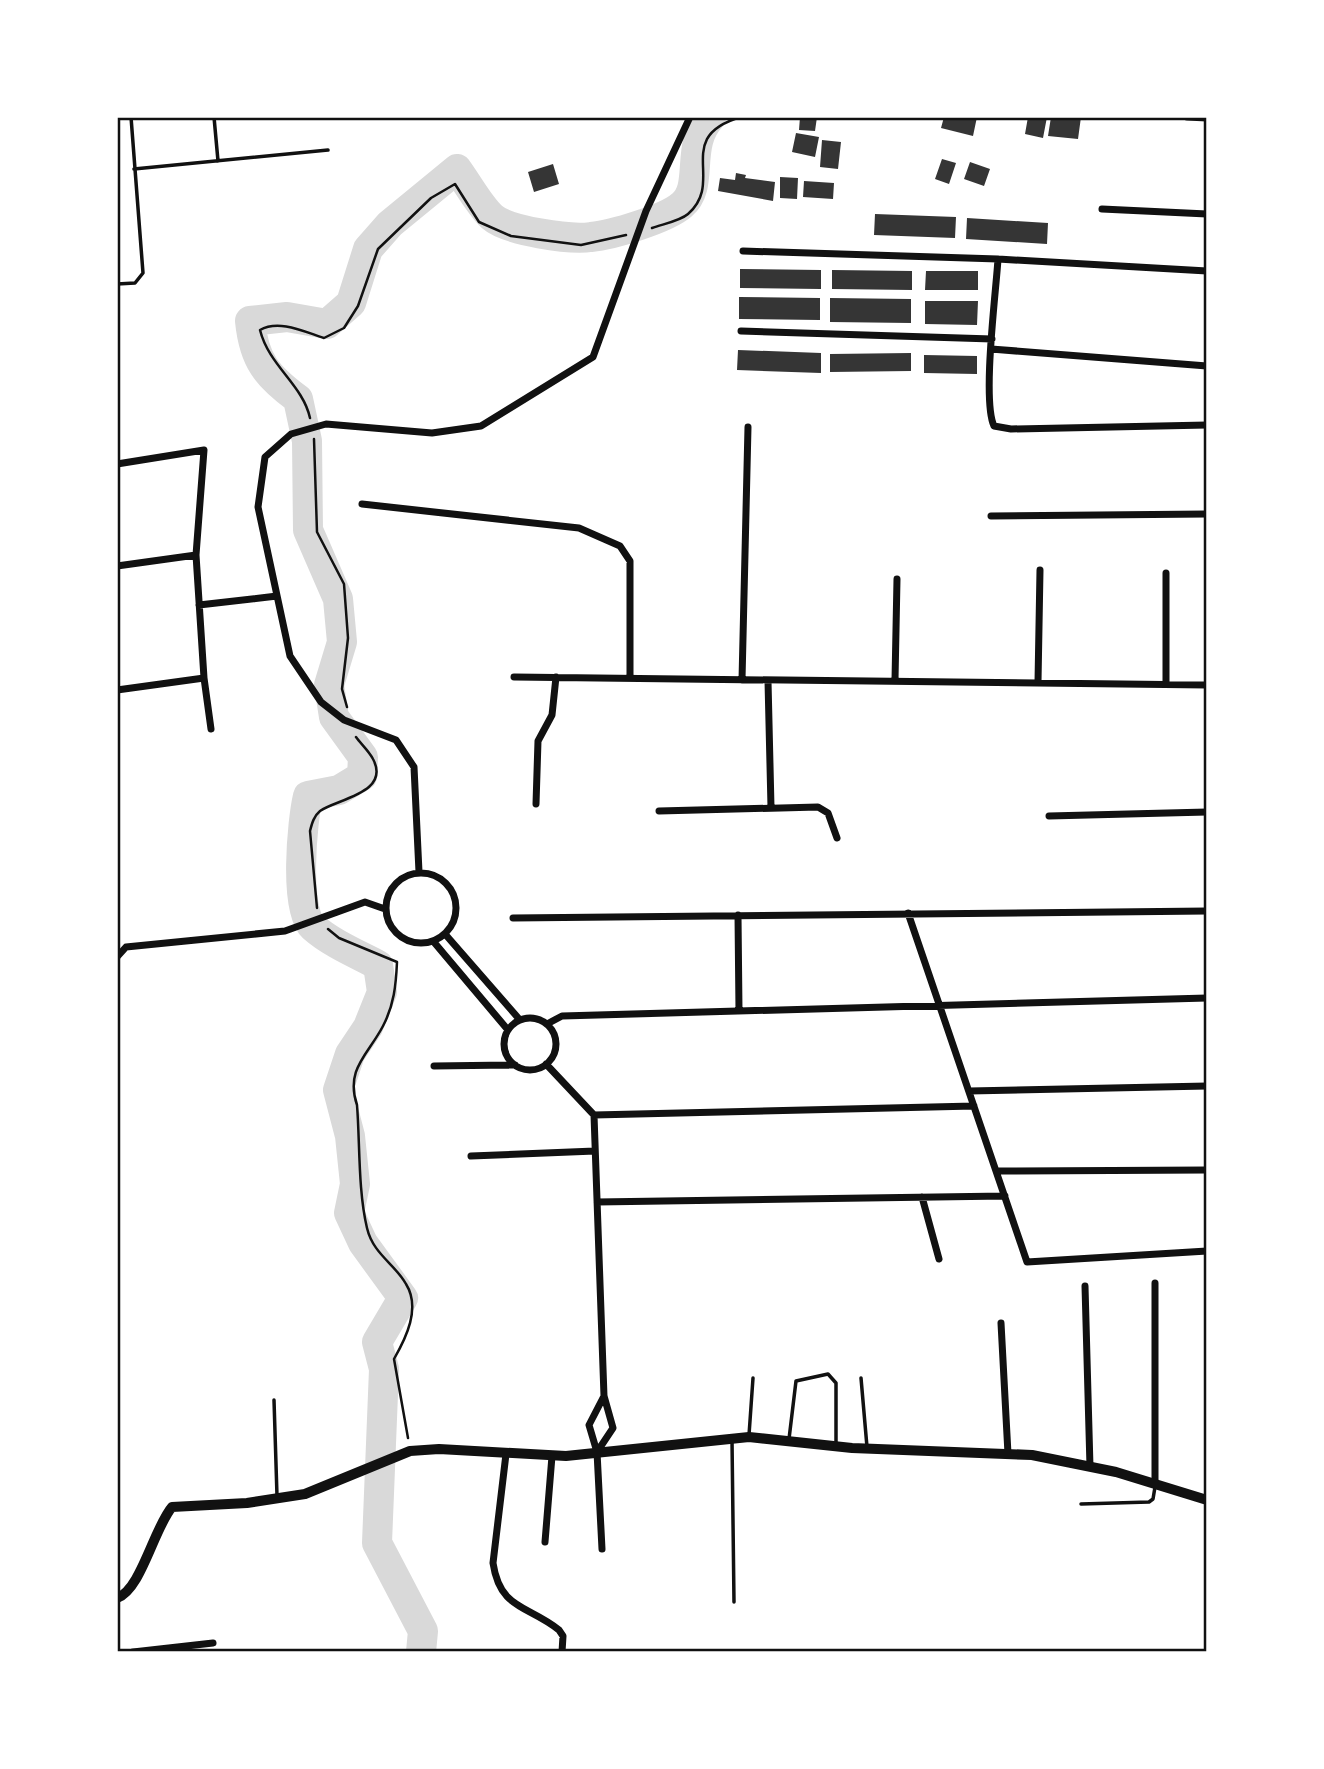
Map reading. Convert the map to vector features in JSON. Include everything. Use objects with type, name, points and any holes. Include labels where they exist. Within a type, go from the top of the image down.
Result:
[{"type":"street","points":[[419,872],[414,767],[396,740],[347,721],[321,702],[290,656],[258,507],[265,457],[291,434],[326,424],[432,433],[481,425],[593,357],[646,211],[690,117]]},
{"type":"street","points":[[1187,117],[1207,118]]},
{"type":"street","points":[[1102,209],[1207,214]]},
{"type":"street","points":[[743,251],[998,259],[1207,271]]},
{"type":"street","points":[[998,259],[991,349],[990,408],[992,421],[999,428],[1207,425]]},
{"type":"street","points":[[741,331],[992,340]]},
{"type":"street","points":[[991,349],[1207,366]]},
{"type":"street","points":[[742,680],[748,427]]},
{"type":"street","points":[[117,464],[204,450],[196,555],[204,678],[211,729]]},
{"type":"street","points":[[362,505],[579,528],[621,546],[630,561],[630,678]]},
{"type":"street","points":[[991,516],[1207,514]]},
{"type":"street","points":[[117,566],[196,555]]},
{"type":"street","points":[[1038,682],[1040,570]]},
{"type":"street","points":[[1166,573],[1166,684]]},
{"type":"street","points":[[895,680],[897,579]]},
{"type":"street","points":[[199,605],[277,596]]},
{"type":"street","points":[[514,677],[1207,685]]},
{"type":"street","points":[[536,804],[538,741],[552,715],[556,677]]},
{"type":"street","points":[[117,690],[204,678]]},
{"type":"street","points":[[768,681],[771,807]]},
{"type":"street","points":[[659,811],[771,807],[824,809],[837,838]]},
{"type":"street","points":[[1049,816],[1207,811]]},
{"type":"street","points":[[419,872],[446,882],[455,899],[455,918],[445,934],[433,941],[422,943],[401,937],[387,920],[385,909],[392,887],[404,876],[419,872]]},
{"type":"street","points":[[117,957],[126,947],[285,930],[323,914],[365,902],[385,909]]},
{"type":"street","points":[[513,918],[1207,911]]},
{"type":"street","points":[[908,913],[1027,1262],[1207,1251]]},
{"type":"street","points":[[738,915],[739,1011]]},
{"type":"street","points":[[445,934],[520,1020]]},
{"type":"street","points":[[433,941],[508,1030]]},
{"type":"street","points":[[547,1024],[562,1016],[1207,998]]},
{"type":"street","points":[[534,1018],[547,1024],[553,1031],[555,1049],[546,1064],[531,1070],[509,1060],[504,1045],[508,1030],[520,1020],[534,1018]]},
{"type":"street","points":[[546,1064],[594,1115],[604,1396],[612,1428],[597,1452]]},
{"type":"street","points":[[434,1066],[516,1065]]},
{"type":"street","points":[[969,1091],[1207,1086]]},
{"type":"street","points":[[594,1115],[974,1106]]},
{"type":"street","points":[[471,1156],[595,1151]]},
{"type":"street","points":[[996,1171],[1207,1170]]},
{"type":"street","points":[[597,1202],[1005,1196]]},
{"type":"street","points":[[922,1198],[939,1259]]},
{"type":"street","points":[[1155,1283],[1155,1484]]},
{"type":"street","points":[[1085,1286],[1090,1467]]},
{"type":"street","points":[[1001,1323],[1008,1454]]},
{"type":"street","points":[[602,1549],[597,1452],[589,1425],[604,1396]]},
{"type":"street","points":[[117,1598],[125,1595],[132,1585],[162,1518],[172,1507],[277,1498],[328,1487],[410,1451],[439,1449],[552,1456],[749,1437],[867,1449],[1008,1454],[1090,1467],[1207,1500]]},
{"type":"street","points":[[506,1454],[493,1563],[495,1577],[509,1601],[559,1630],[562,1636],[562,1652]]},
{"type":"street","points":[[545,1542],[552,1456]]},
{"type":"street","points":[[133,1652],[213,1643]]},
{"type":"lane","points":[[117,284],[135,283],[143,273],[131,117]]},
{"type":"lane","points":[[214,117],[218,161]]},
{"type":"lane","points":[[134,169],[328,150]]},
{"type":"lane","points":[[789,1441],[796,1381],[828,1374],[836,1383],[835,1446]]},
{"type":"lane","points":[[749,1437],[753,1378]]},
{"type":"lane","points":[[861,1378],[867,1449]]},
{"type":"lane","points":[[274,1400],[277,1498]]},
{"type":"lane","points":[[732,1437],[734,1602]]},
{"type":"lane","points":[[1081,1504],[1152,1502],[1155,1484]]},
{"type":"path","points":[[323,914],[314,901],[310,831],[314,818],[321,811],[362,794],[375,779],[375,761],[354,736],[347,721],[342,689],[348,638],[344,584],[317,531],[307,403],[270,356],[260,330],[269,325],[295,328],[324,338],[344,328],[359,306],[378,250],[431,198],[455,184],[479,222],[511,236],[581,245],[689,213],[701,196],[702,153],[708,135],[720,123],[741,117]]},
{"type":"path","points":[[325,926],[339,938],[397,962],[395,994],[383,1026],[355,1070],[352,1089],[357,1105],[367,1229],[384,1261],[407,1284],[411,1309],[409,1334],[394,1359],[410,1451]]},
{"type":"building","points":[[800,117],[817,117],[815,131],[799,130]]},
{"type":"building","points":[[944,117],[977,117],[973,136],[941,128]]},
{"type":"building","points":[[1028,117],[1047,117],[1043,138],[1025,134]]},
{"type":"building","points":[[1051,117],[1081,117],[1078,139],[1048,136]]},
{"type":"building","points":[[796,133],[819,137],[815,157],[792,152]]},
{"type":"building","points":[[822,140],[841,142],[838,169],[820,167]]},
{"type":"building","points":[[942,159],[956,163],[949,184],[935,179]]},
{"type":"building","points":[[970,162],[990,169],[984,186],[964,179]]},
{"type":"building","points":[[553,164],[559,184],[534,192],[528,172]]},
{"type":"building","points":[[736,173],[746,175],[745,178],[775,182],[773,201],[718,191],[720,178],[735,180]]},
{"type":"building","points":[[780,177],[798,178],[797,199],[780,198]]},
{"type":"building","points":[[804,181],[834,183],[833,199],[803,197]]},
{"type":"building","points":[[875,214],[956,217],[955,238],[874,235]]},
{"type":"building","points":[[967,218],[1048,223],[1047,244],[966,239]]},
{"type":"building","points":[[740,269],[821,270],[821,289],[740,288]]},
{"type":"building","points":[[832,270],[912,271],[912,290],[832,289]]},
{"type":"building","points":[[926,271],[978,271],[978,290],[925,290]]},
{"type":"building","points":[[739,297],[820,298],[820,320],[739,319]]},
{"type":"building","points":[[830,298],[911,299],[911,323],[830,322]]},
{"type":"building","points":[[925,301],[978,301],[977,325],[925,324]]},
{"type":"building","points":[[738,350],[821,353],[821,373],[737,370]]},
{"type":"building","points":[[911,353],[911,371],[830,372],[830,354]]},
{"type":"building","points":[[924,355],[977,356],[977,374],[924,373]]},
{"type":"waterway","points":[[421,1652],[423,1631],[377,1543],[384,1369],[377,1342],[403,1298],[363,1243],[349,1213],[355,1184],[350,1136],[338,1090],[350,1054],[368,1027],[382,992],[378,965],[336,943],[313,927],[307,918],[301,885],[302,844],[308,796],[339,790],[362,776],[363,757],[334,717],[329,685],[342,642],[338,599],[308,530],[307,441],[298,399],[278,383],[264,366],[255,347],[250,321],[287,317],[327,324],[351,303],[368,249],[390,224],[457,169],[492,217],[525,230],[555,236],[591,237],[625,230],[664,216],[682,205],[689,197],[698,140],[711,117]]}]
